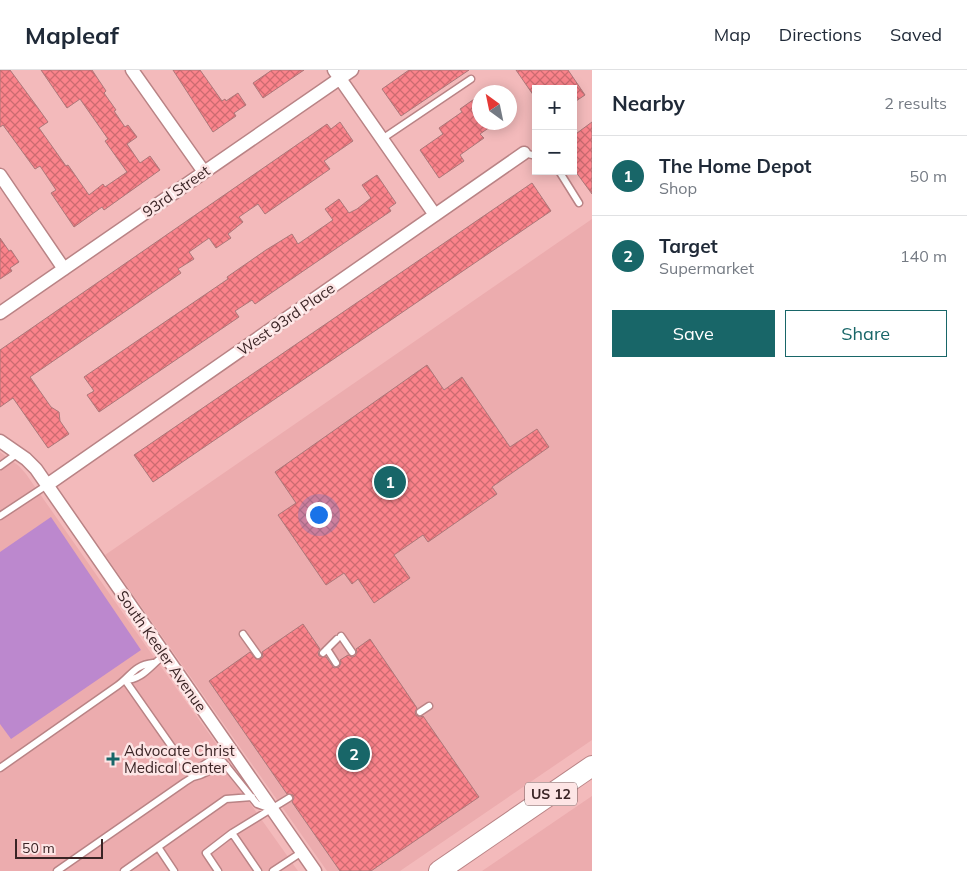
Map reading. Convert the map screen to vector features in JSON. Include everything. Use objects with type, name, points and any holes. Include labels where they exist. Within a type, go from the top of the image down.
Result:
[{"type":"main road","name":"US 12","points":[[439,871],[592,766]]},
{"type":"street","points":[[132,70],[204,172]]},
{"type":"street","name":"93rd Street","points":[[0,313],[204,172],[337,74],[352,70]]},
{"type":"street","points":[[337,74],[435,215]]},
{"type":"street","name":"West 93rd Place","points":[[47,484],[435,215],[530,154]]},
{"type":"street","points":[[0,175],[64,269]]},
{"type":"street","name":"South Keeler Avenue","points":[[0,440],[36,469],[47,484],[315,871]]},
{"type":"lane","points":[[382,139],[471,79]]},
{"type":"lane","points":[[562,175],[580,203]]},
{"type":"lane","points":[[0,466],[18,453]]},
{"type":"lane","points":[[0,516],[47,484]]},
{"type":"lane","points":[[243,634],[258,655]]},
{"type":"lane","points":[[336,663],[325,651],[339,637],[352,652]]},
{"type":"lane","points":[[0,768],[125,680],[134,680],[149,670],[153,663],[165,655]]},
{"type":"lane","points":[[125,680],[193,777]]},
{"type":"lane","points":[[420,712],[429,706]]},
{"type":"lane","points":[[57,871],[193,777],[201,776],[219,762],[223,762],[257,804],[272,809]]},
{"type":"lane","points":[[124,871],[226,799],[252,797]]},
{"type":"lane","points":[[218,871],[206,853],[289,798]]},
{"type":"lane","points":[[232,834],[258,871]]},
{"type":"lane","points":[[158,847],[174,871]]},
{"type":"lane","points":[[274,871],[302,852]]},
{"type":"shaded area","points":[[592,219],[592,740],[400,871],[327,871],[105,555]]},
{"type":"shaded area","points":[[0,452],[19,466],[26,474],[236,771],[230,775],[298,871],[0,871]]},
{"type":"shaded area","points":[[51,517],[141,650],[11,739],[0,724],[0,552]]},
{"type":"shaded area","points":[[592,796],[592,871],[482,871]]},
{"type":"building","points":[[0,70],[10,70],[48,122],[39,128],[89,195],[103,184],[105,187],[127,172],[105,141],[108,139],[80,99],[67,108],[41,70],[92,70],[106,91],[104,93],[116,110],[114,111],[125,127],[128,125],[137,137],[127,144],[140,163],[150,156],[160,170],[104,210],[102,207],[74,227],[51,193],[56,190],[40,166],[35,169],[3,125],[0,127]]},
{"type":"building","points":[[173,70],[200,70],[222,101],[225,99],[226,101],[238,93],[246,105],[234,113],[236,116],[213,132]]},
{"type":"building","points":[[272,70],[304,70],[263,98],[253,83]]},
{"type":"building","points":[[409,70],[469,70],[401,116],[382,89]]},
{"type":"building","points":[[516,70],[568,70],[585,95],[577,100],[577,85],[532,85],[532,93]]},
{"type":"building","points":[[472,101],[472,130],[486,130],[480,134],[484,138],[460,155],[464,161],[439,178],[420,150],[443,134],[439,128],[462,112],[460,109]]},
{"type":"building","points":[[340,122],[353,141],[324,161],[330,169],[265,214],[258,204],[239,217],[243,222],[228,234],[231,238],[216,248],[209,238],[189,252],[194,259],[178,269],[181,273],[30,377],[51,407],[59,412],[60,421],[69,434],[48,448],[13,398],[0,407],[0,350],[327,124],[331,129]]},
{"type":"building","points":[[592,122],[592,194],[577,173],[577,133]]},
{"type":"building","points":[[377,175],[396,203],[389,208],[391,211],[255,304],[252,300],[235,311],[239,317],[99,412],[87,395],[94,391],[84,377],[228,279],[227,277],[266,250],[292,234],[298,244],[333,220],[325,209],[339,199],[349,213],[357,209],[371,198],[362,185]]},
{"type":"building","points":[[532,183],[551,211],[153,482],[134,455]]},
{"type":"building","points":[[0,238],[19,262],[10,268],[12,271],[0,279]]},
{"type":"building","points":[[427,365],[444,390],[462,377],[510,447],[537,429],[549,447],[492,487],[497,494],[428,542],[423,535],[394,555],[410,578],[374,603],[358,579],[352,584],[344,573],[326,585],[278,515],[296,503],[275,472]]},
{"type":"building","points":[[303,624],[320,649],[318,652],[319,656],[326,657],[334,668],[339,667],[340,660],[348,655],[355,656],[356,649],[370,639],[417,708],[416,715],[423,716],[479,797],[371,871],[340,871],[292,802],[293,795],[287,794],[209,681],[250,652],[256,659],[260,659],[263,657],[262,652]]},
{"type":"place","name":"The Home Depot","points":[[390,482]]},
{"type":"place","name":"Target","points":[[354,754]]},
{"type":"place","name":"Advocate Christ Medical Center","points":[[113,759]]}]
